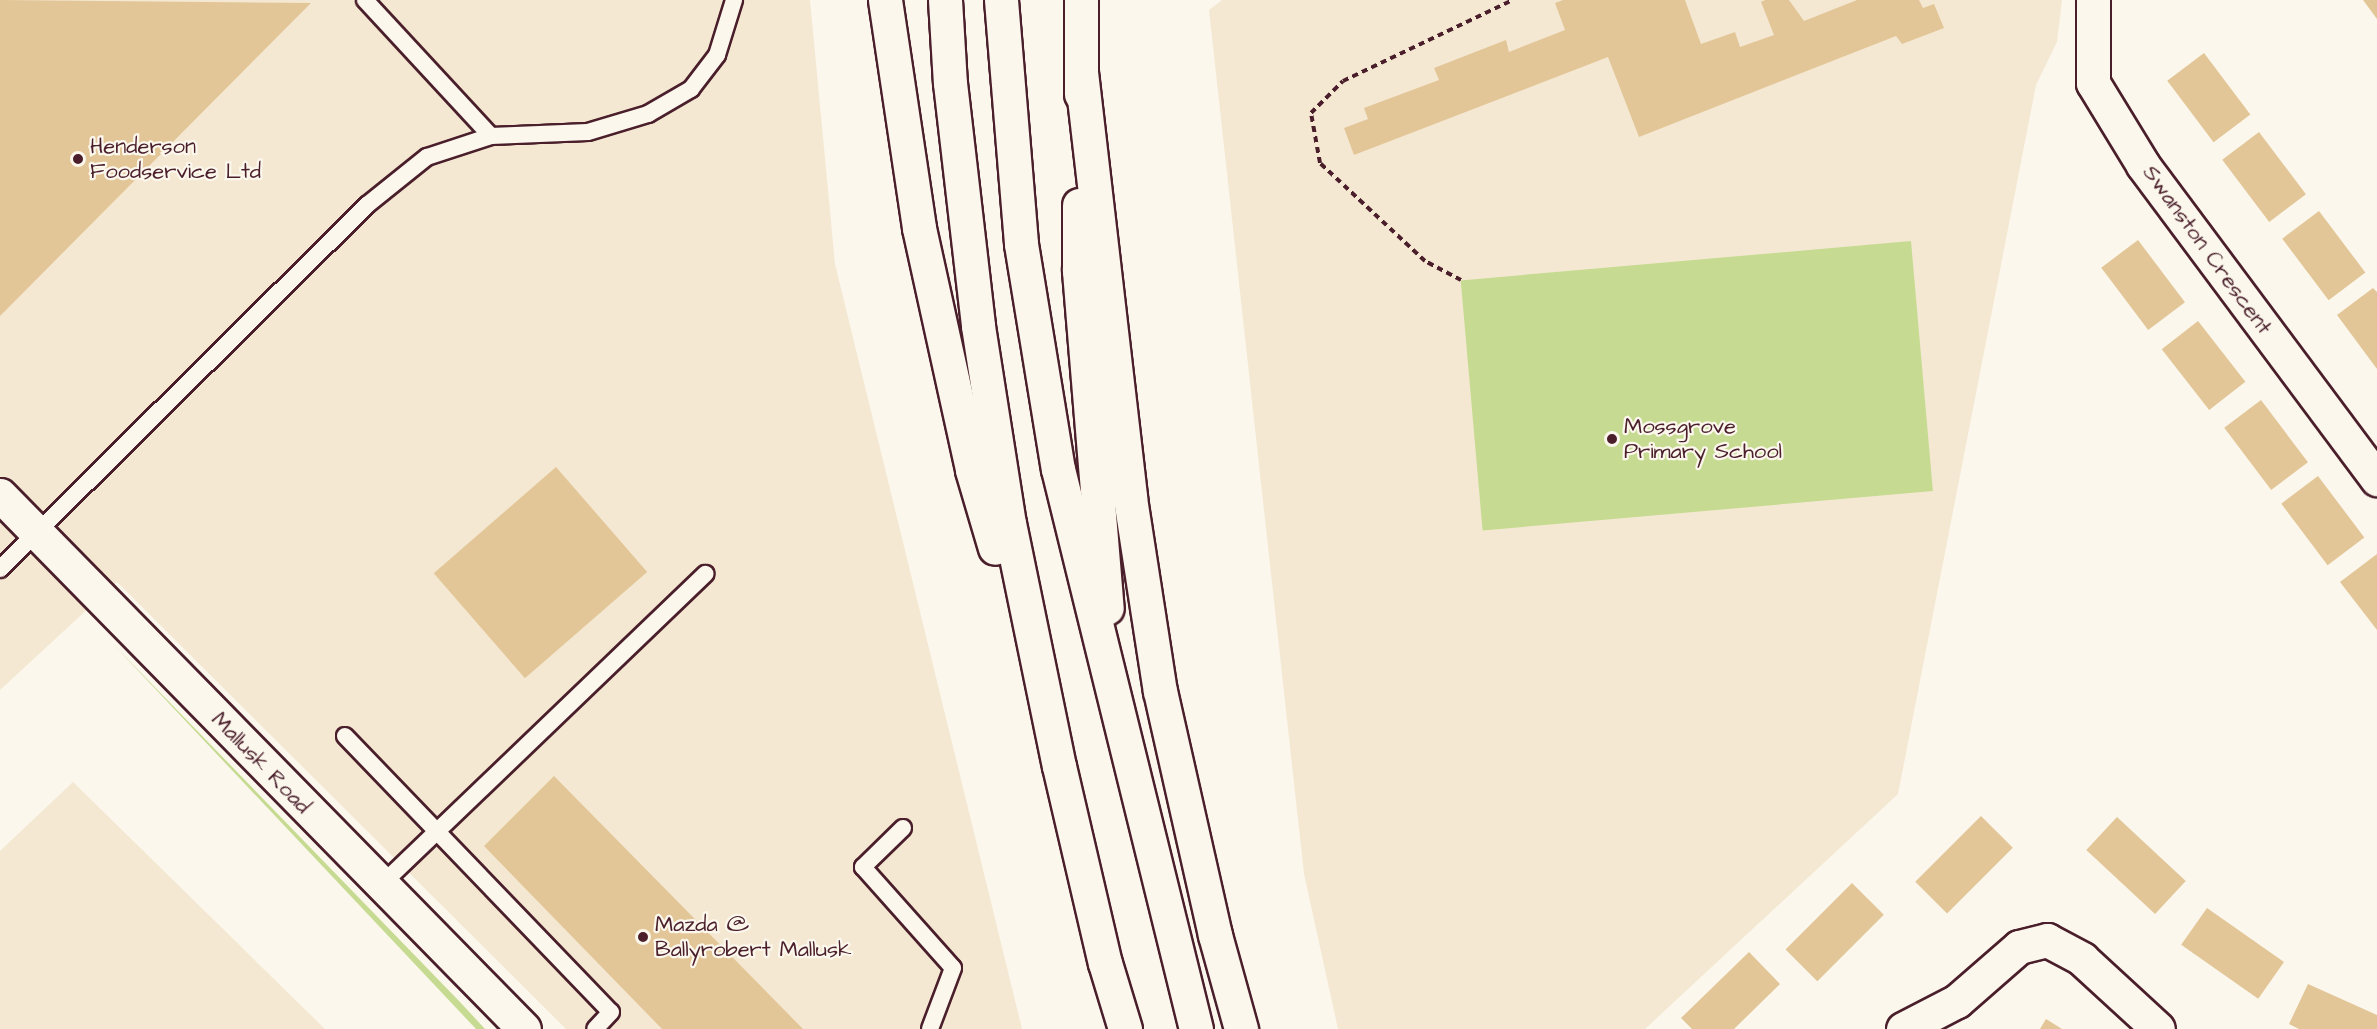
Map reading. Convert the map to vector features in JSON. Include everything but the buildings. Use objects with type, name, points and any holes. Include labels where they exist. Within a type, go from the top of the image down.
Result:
[{"type":"main road","points":[[885,0],[919,228],[948,366],[972,470],[1059,766]]},
{"type":"main road","points":[[945,0],[950,83],[990,405],[1009,523],[1059,766],[1105,963],[1125,1029]]},
{"type":"main road","points":[[1001,0],[1021,244],[1058,469],[1117,721],[1196,1029]]},
{"type":"main road","points":[[1081,0],[1078,271],[1117,721]]},
{"type":"main road","name":"Swanston Crescent","points":[[2093,0],[2093,83],[2143,165],[2377,479]]},
{"type":"main road","points":[[1081,72],[1130,498],[1160,691],[1215,935],[1241,1029]]},
{"type":"main road","name":"Mallusk Road","points":[[0,495],[380,886],[524,1029]]},
{"type":"main road","points":[[1903,1029],[1956,1001],[2019,947],[2047,940],[2082,959],[2158,1029]]},
{"type":"lane","points":[[365,0],[491,136]]},
{"type":"lane","points":[[0,569],[38,534],[367,205],[427,157],[491,136],[588,132],[648,114],[692,89],[717,55],[734,0]]},
{"type":"lane","points":[[380,886],[705,574]]},
{"type":"lane","points":[[345,736],[611,1012],[595,1029]]},
{"type":"lane","points":[[903,828],[863,867],[953,968],[930,1029]]},
{"type":"path","points":[[1461,280],[1425,261],[1320,163],[1311,113],[1343,81],[1513,0]]},
{"type":"shaded area","points":[[0,0],[810,0],[835,264],[1022,1029],[566,1029],[117,582],[0,690]]},
{"type":"shaded area","name":"Mossgrove Primary School","points":[[1222,0],[2062,0],[2057,42],[2036,85],[1898,794],[1645,1029],[1338,1029],[1304,874],[1209,10]]},
{"type":"shaded area","points":[[73,782],[325,1029],[0,1029],[0,851]]},
{"type":"green space","points":[[1911,241],[1933,491],[1483,530],[1461,280]]},
{"type":"green space","points":[[113,644],[460,1002],[485,1029],[476,1029]]},
{"type":"place","name":"Henderson Foodservice Ltd","points":[[78,159]]},
{"type":"place","name":"Mossgrove Primary School","points":[[1612,439]]},
{"type":"place","name":"Mazda @ Ballyrobert Mallusk","points":[[643,937]]}]
